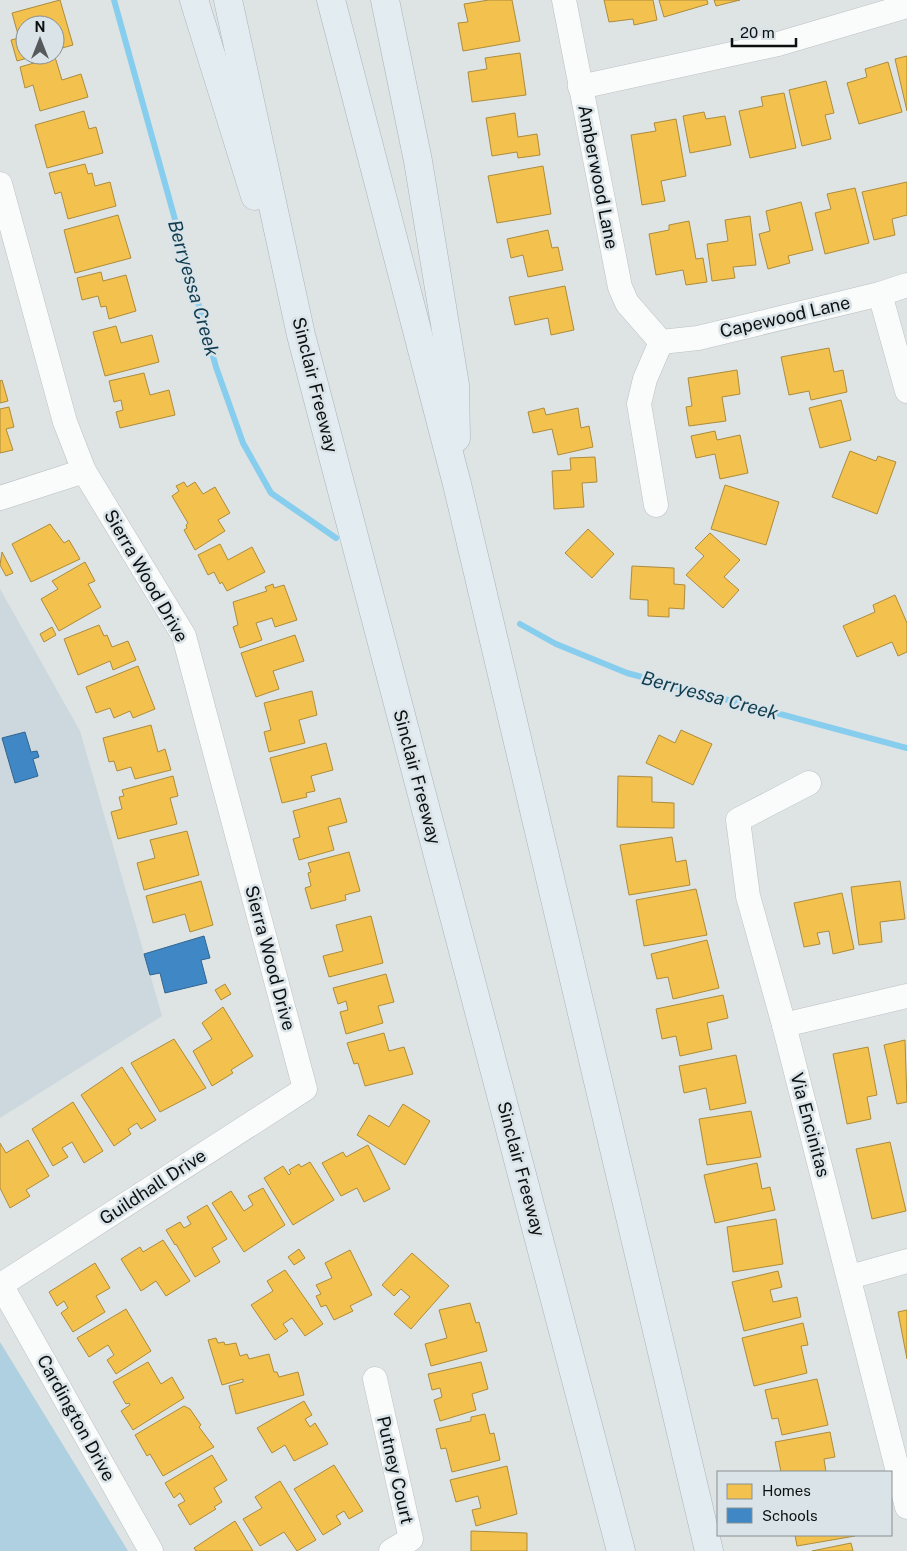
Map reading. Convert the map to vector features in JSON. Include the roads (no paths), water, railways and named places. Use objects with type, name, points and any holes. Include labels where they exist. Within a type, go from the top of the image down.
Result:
[{"type":"highway","points":[[194,0],[242,158],[301,335]]},
{"type":"highway","name":"Sinclair Freeway","points":[[228,0],[301,335],[621,1551]]},
{"type":"highway","points":[[331,0],[457,484],[709,1551]]},
{"type":"highway","points":[[385,0],[418,161],[455,385],[457,484]]},
{"type":"street","name":"Amberwood Lane","points":[[564,0],[620,287],[627,303],[640,315],[661,342]]},
{"type":"street","points":[[580,87],[778,44],[907,6]]},
{"type":"street","name":"Sierra Wood Drive","points":[[0,184],[65,422],[84,471],[184,636],[305,1090]]},
{"type":"street","name":"Capewood Lane","points":[[661,342],[698,338],[907,286]]},
{"type":"street","points":[[880,294],[907,391]]},
{"type":"street","points":[[656,505],[639,404],[645,379],[661,342]]},
{"type":"street","points":[[0,498],[84,471]]},
{"type":"street","name":"Via Encinitas","points":[[809,783],[738,820],[748,896],[850,1277],[907,1507]]},
{"type":"street","points":[[784,1025],[907,996]]},
{"type":"street","name":"Guildhall Drive","points":[[1,1285],[305,1090]]},
{"type":"street","points":[[850,1277],[907,1261]]},
{"type":"street","name":"Cardington Drive","points":[[1,1285],[151,1551]]},
{"type":"street","name":"Putney Court","points":[[375,1379],[411,1539],[391,1551]]},
{"type":"waterway","name":"Berryessa Creek","points":[[114,0],[216,367],[243,443],[271,493],[336,538]]},
{"type":"waterway","name":"Berryessa Creek","points":[[520,624],[556,644],[627,673],[907,748]]}]
